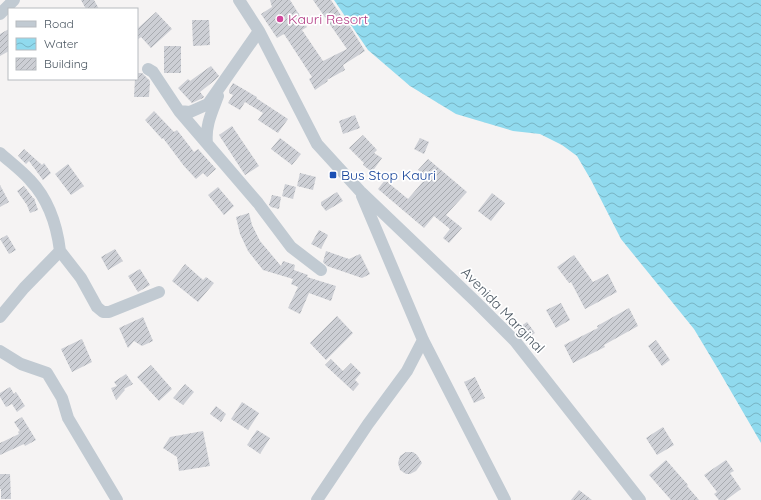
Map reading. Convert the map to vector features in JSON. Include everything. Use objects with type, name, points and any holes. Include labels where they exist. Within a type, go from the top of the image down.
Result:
[{"type":"street","points":[[0,14],[14,0]]},
{"type":"street","name":"Avenida Marginal","points":[[239,0],[259,31],[317,144],[360,191],[515,341],[640,500]]},
{"type":"street","points":[[179,111],[190,112],[208,104],[259,31]]},
{"type":"street","points":[[148,69],[153,72],[179,111],[258,203],[291,247],[321,270]]},
{"type":"street","points":[[207,143],[207,127],[223,82]]},
{"type":"street","points":[[0,153],[31,181],[44,199],[54,221],[60,251],[81,278],[97,308],[103,312],[109,312],[159,292]]},
{"type":"street","name":"Avenida Marginal","points":[[360,191],[423,340],[505,500]]},
{"type":"street","points":[[0,317],[24,288],[60,251]]},
{"type":"street","points":[[317,500],[368,424],[407,371],[423,340]]},
{"type":"street","points":[[0,351],[20,364],[47,373],[62,398],[68,418],[117,500]]},
{"type":"water","points":[[334,0],[761,0],[761,443],[694,329],[621,239],[577,156],[562,145],[540,134],[513,131],[456,114],[410,86],[368,50]]},
{"type":"building","points":[[81,0],[94,0],[98,8],[85,8]]},
{"type":"building","points":[[270,0],[290,0],[307,27],[302,30],[323,61],[347,49],[313,0],[331,0],[365,51],[343,65],[345,70],[327,80],[328,81],[315,90],[309,79],[312,77],[284,34],[277,38],[261,14],[272,7]]},
{"type":"building","points":[[156,12],[172,29],[151,48],[141,37],[138,39],[138,28]]},
{"type":"building","points":[[192,20],[209,20],[210,45],[193,46]]},
{"type":"building","points":[[8,30],[8,52],[0,56],[0,34]]},
{"type":"building","points":[[164,46],[181,46],[181,73],[164,73]]},
{"type":"building","points":[[211,66],[219,76],[200,92],[204,97],[203,98],[192,103],[178,88],[188,79],[190,81]]},
{"type":"building","points":[[138,73],[142,73],[150,81],[149,97],[134,97],[135,80],[138,80]]},
{"type":"building","points":[[233,83],[257,97],[256,98],[288,119],[278,133],[258,120],[263,113],[245,102],[240,110],[228,103],[233,95],[229,93],[229,90]]},
{"type":"building","points":[[154,111],[174,132],[177,130],[194,152],[198,149],[216,169],[207,177],[203,173],[196,179],[163,138],[162,139],[145,120]]},
{"type":"building","points":[[355,115],[360,128],[343,134],[339,121]]},
{"type":"building","points":[[232,126],[259,166],[245,175],[219,135]]},
{"type":"building","points":[[363,135],[377,150],[374,153],[382,158],[372,172],[363,165],[364,163],[349,148]]},
{"type":"building","points":[[280,138],[301,154],[292,165],[271,149]]},
{"type":"building","points":[[420,138],[429,142],[424,154],[414,149]]},
{"type":"building","points":[[24,149],[42,165],[44,163],[51,173],[43,180],[29,161],[26,164],[18,156]]},
{"type":"building","points":[[428,159],[467,192],[446,215],[462,228],[449,243],[443,238],[450,229],[434,216],[424,228],[378,189],[385,180],[408,199],[427,177],[418,170]]},
{"type":"building","points":[[68,164],[84,186],[71,195],[55,174]]},
{"type":"building","points":[[300,173],[316,177],[313,190],[297,186]]},
{"type":"building","points":[[285,184],[296,187],[293,199],[282,196]]},
{"type":"building","points":[[0,185],[9,202],[0,207]]},
{"type":"building","points":[[24,186],[34,198],[38,210],[30,213],[27,205],[17,191]]},
{"type":"building","points":[[218,187],[234,206],[224,215],[208,195]]},
{"type":"building","points":[[337,192],[343,201],[326,211],[321,205],[321,202]]},
{"type":"building","points":[[492,193],[505,203],[491,221],[478,211]]},
{"type":"building","points":[[272,195],[281,197],[279,209],[269,205]]},
{"type":"building","points":[[249,213],[252,225],[260,241],[281,266],[283,261],[295,265],[294,270],[308,275],[307,277],[336,286],[331,301],[309,293],[300,314],[288,308],[298,287],[291,284],[293,279],[263,270],[248,251],[240,234],[236,217]]},
{"type":"building","points":[[319,230],[328,235],[321,249],[311,244]]},
{"type":"building","points":[[7,235],[16,250],[9,254],[0,239]]},
{"type":"building","points":[[115,249],[123,261],[108,270],[101,257]]},
{"type":"building","points":[[326,251],[349,259],[360,254],[370,274],[362,278],[327,266],[323,262]]},
{"type":"building","points":[[574,255],[593,282],[608,274],[617,292],[585,309],[571,282],[569,283],[557,267]]},
{"type":"building","points":[[185,264],[203,280],[206,277],[214,283],[198,302],[172,281]]},
{"type":"building","points":[[140,269],[150,285],[138,292],[128,276]]},
{"type":"building","points":[[561,303],[570,320],[556,328],[546,310]]},
{"type":"building","points":[[629,308],[638,326],[604,345],[605,347],[573,363],[564,345],[598,328],[597,326]]},
{"type":"building","points":[[337,316],[353,333],[326,360],[310,343]]},
{"type":"building","points":[[143,317],[153,341],[142,346],[134,341],[128,348],[119,328]]},
{"type":"building","points":[[527,322],[535,333],[526,339],[518,328]]},
{"type":"building","points":[[82,339],[92,362],[72,372],[61,349]]},
{"type":"building","points":[[656,340],[670,360],[662,366],[648,346]]},
{"type":"building","points":[[331,359],[343,371],[351,363],[361,373],[355,380],[359,384],[353,391],[325,365]]},
{"type":"building","points":[[151,365],[172,389],[159,401],[137,377]]},
{"type":"building","points":[[126,374],[133,384],[124,389],[125,390],[116,400],[111,388],[117,386],[114,382]]},
{"type":"building","points":[[475,377],[485,398],[474,403],[464,382]]},
{"type":"building","points":[[185,384],[194,392],[183,405],[173,398]]},
{"type":"building","points":[[10,387],[14,394],[16,392],[25,406],[17,412],[12,404],[6,407],[0,397],[0,393]]},
{"type":"building","points":[[242,402],[259,413],[248,430],[231,419]]},
{"type":"building","points":[[216,406],[226,414],[221,422],[210,414]]},
{"type":"building","points":[[22,417],[36,440],[25,446],[24,444],[0,455],[0,443],[19,434],[18,432],[20,431],[14,422]]},
{"type":"building","points":[[663,427],[674,445],[657,455],[646,438]]},
{"type":"building","points":[[257,430],[270,438],[260,454],[247,445]]},
{"type":"building","points":[[203,431],[210,466],[179,471],[177,457],[163,448],[170,437]]},
{"type":"building","points":[[406,452],[413,452],[422,463],[416,471],[410,474],[406,474],[400,470],[398,463],[400,456]]},
{"type":"building","points":[[666,460],[699,500],[671,500],[649,475]]},
{"type":"building","points":[[726,460],[734,471],[730,473],[741,489],[726,500],[719,500],[714,494],[717,492],[704,475]]},
{"type":"building","points":[[0,474],[10,474],[11,499],[1,499]]},
{"type":"building","points":[[579,490],[592,500],[571,500]]},
{"type":"place","name":"Kauri Resort","points":[[280,19]]},
{"type":"place","name":"Bus Stop Kauri","points":[[333,175]]}]
